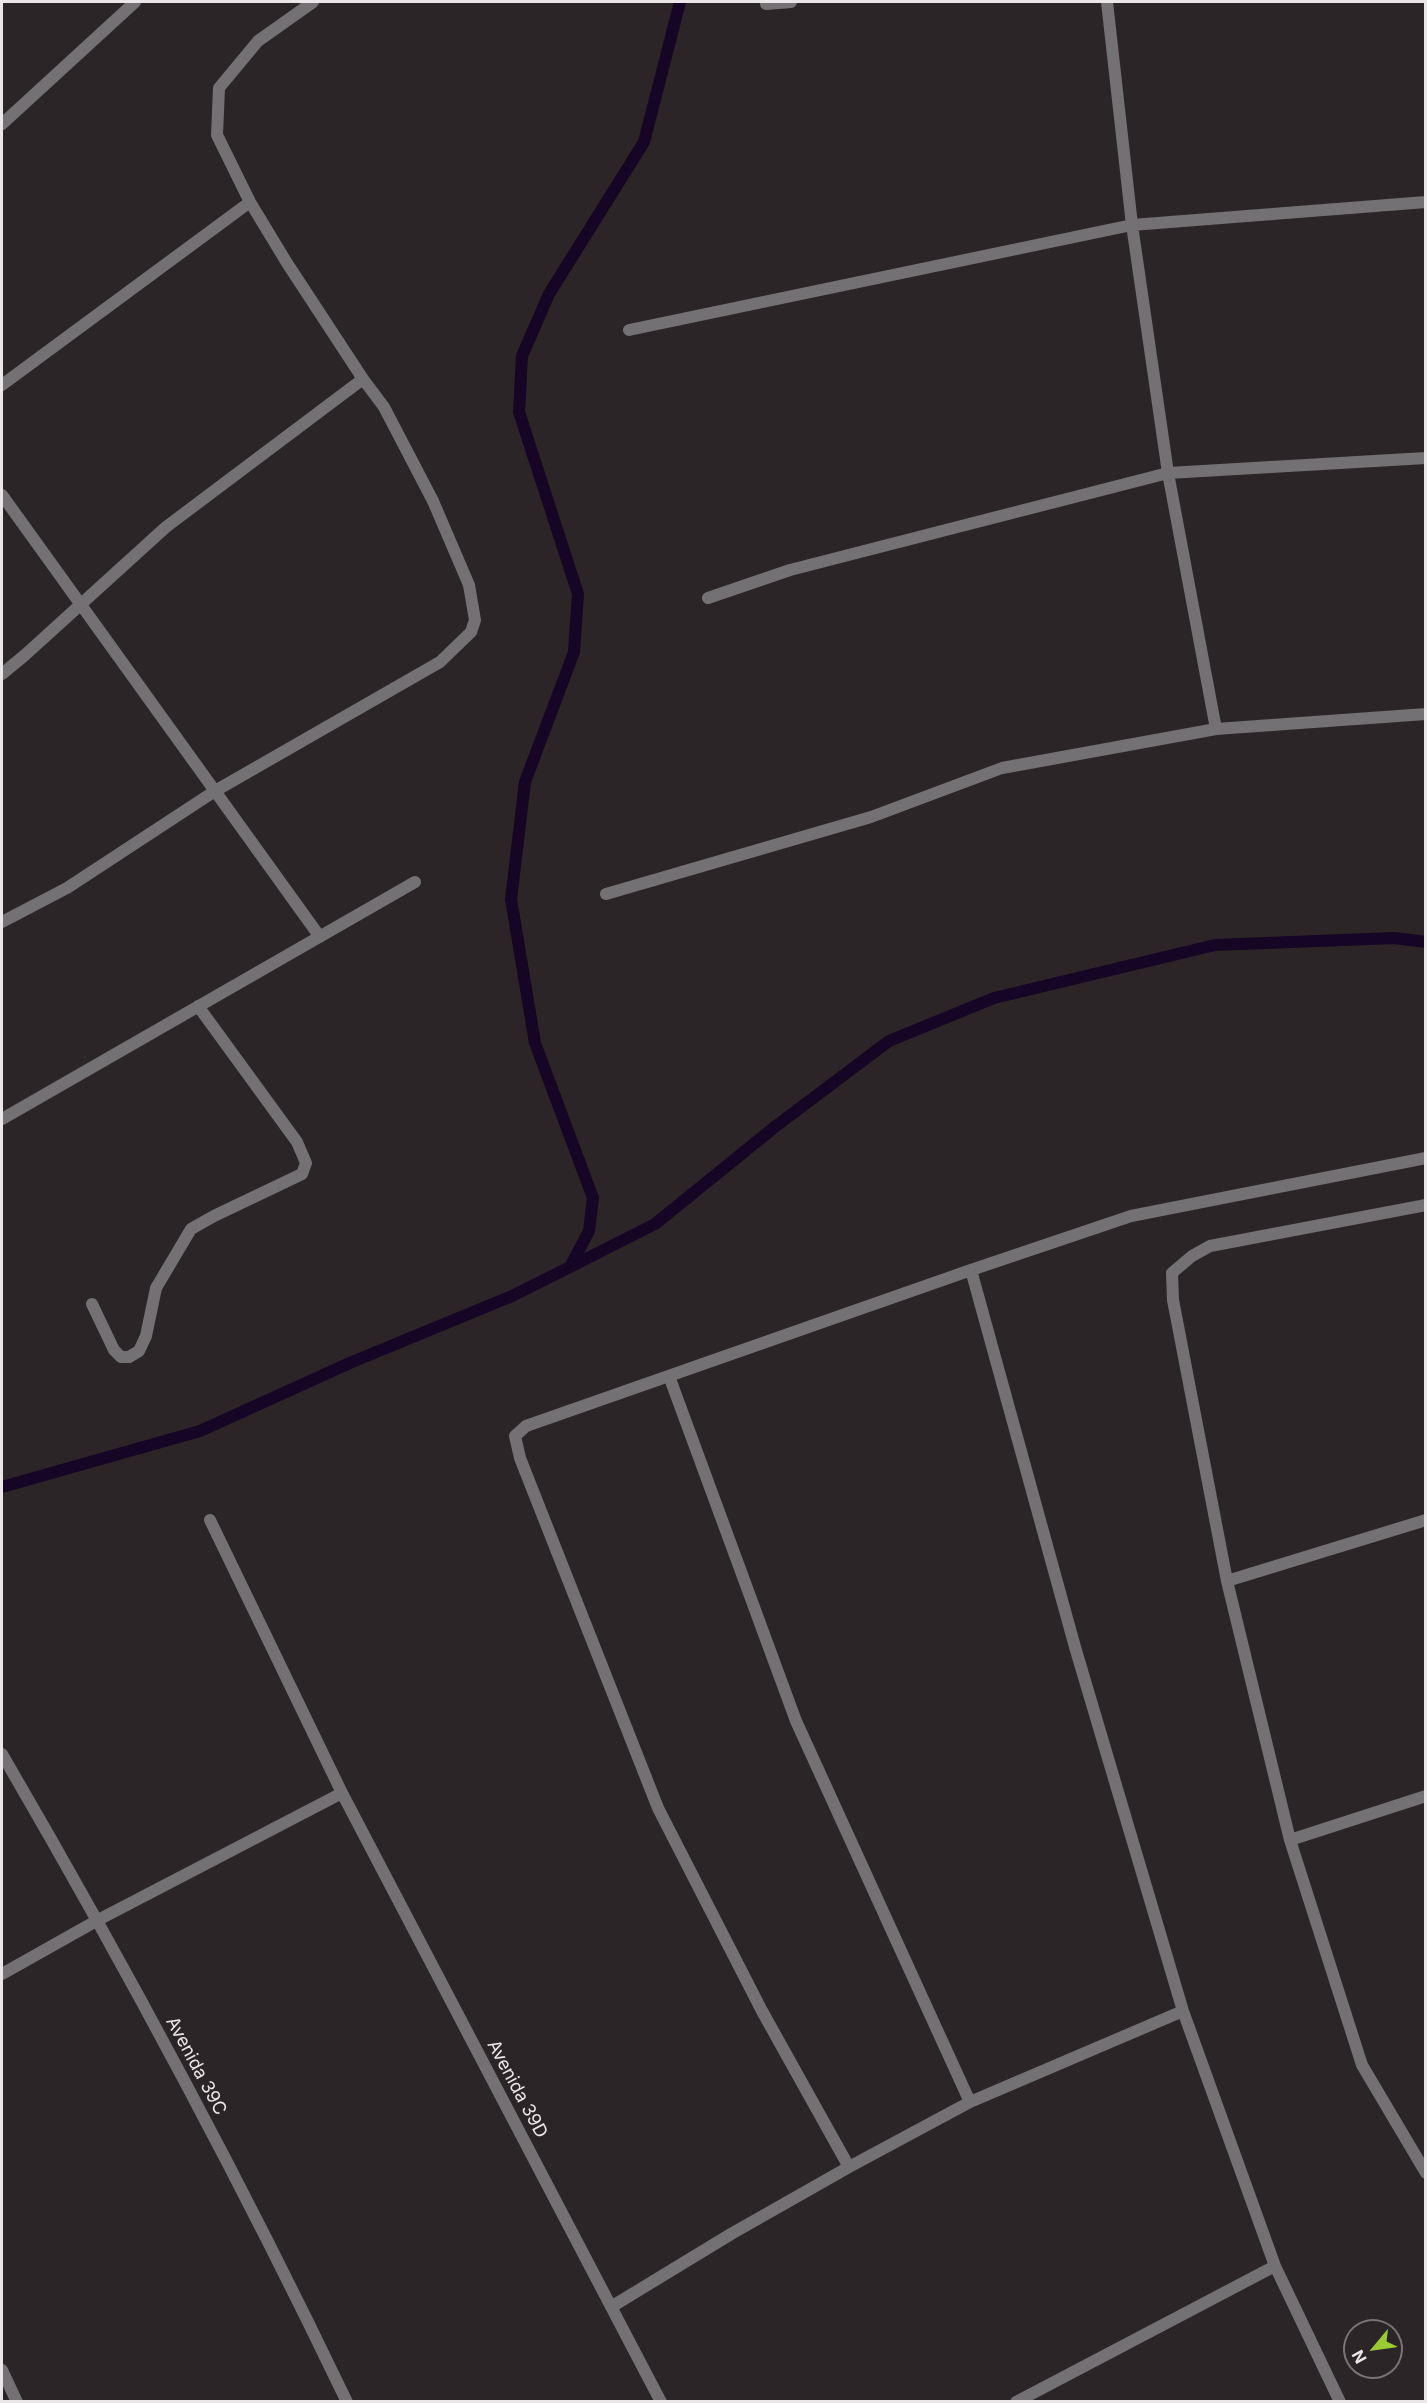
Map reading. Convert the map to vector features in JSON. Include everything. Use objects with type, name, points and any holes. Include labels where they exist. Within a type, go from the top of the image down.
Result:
[{"type":"street","points":[[2,124],[135,2]]},
{"type":"street","points":[[2,922],[67,888],[214,791],[440,662],[471,632],[475,620],[469,585],[433,501],[384,407],[287,263],[250,202],[217,135],[219,88],[258,41],[313,2]]},
{"type":"street","points":[[766,4],[791,2]]},
{"type":"street","points":[[1107,2],[1132,225],[1168,473],[1216,729]]},
{"type":"street","points":[[2,385],[250,202]]},
{"type":"street","points":[[629,330],[1132,225],[1425,202]]},
{"type":"street","points":[[2,674],[26,655],[166,527],[363,378]]},
{"type":"street","points":[[708,598],[790,570],[1168,473],[1425,458]]},
{"type":"street","points":[[2,495],[320,937]]},
{"type":"street","points":[[606,894],[871,817],[1002,768],[1216,729],[1425,714]]},
{"type":"street","points":[[2,1119],[415,882]]},
{"type":"street","points":[[92,1304],[114,1350],[121,1357],[135,1355],[146,1335],[156,1288],[191,1229],[302,1174],[306,1163],[297,1142],[198,1006]]},
{"type":"street","points":[[849,2167],[762,2011],[658,1808],[520,1458],[515,1436],[526,1426],[1131,1216],[1425,1158]]},
{"type":"street","points":[[1425,1205],[1210,1245],[1191,1256],[1172,1273],[1173,1300],[1227,1581],[1290,1840],[1362,2065],[1425,2173]]},
{"type":"street","points":[[971,1270],[1075,1647],[1183,2011],[1275,2266],[1340,2402]]},
{"type":"street","points":[[669,1376],[796,1721],[970,2102]]},
{"type":"street","name":"Avenida 39D","points":[[210,1520],[342,1793],[661,2402]]},
{"type":"street","points":[[1227,1581],[1425,1520]]},
{"type":"street","name":"Avenida 39C","points":[[2,1754],[98,1920],[289,2281],[347,2402]]},
{"type":"street","points":[[2,1974],[98,1920],[342,1793]]},
{"type":"street","points":[[1290,1840],[1425,1796]]},
{"type":"street","points":[[612,2307],[731,2234],[970,2102],[1183,2011]]},
{"type":"street","points":[[1016,2402],[1275,2266]]},
{"type":"street","points":[[2,2370],[17,2402]]},
{"type":"waterway","points":[[570,1267],[589,1231],[593,1198],[535,1043],[511,899],[525,782],[574,652],[578,594],[519,412],[522,356],[549,294],[644,142],[680,2]]},
{"type":"waterway","points":[[2,1487],[200,1431],[352,1362],[512,1296],[655,1224],[776,1126],[889,1041],[994,998],[1215,945],[1394,938],[1426,942]]}]
